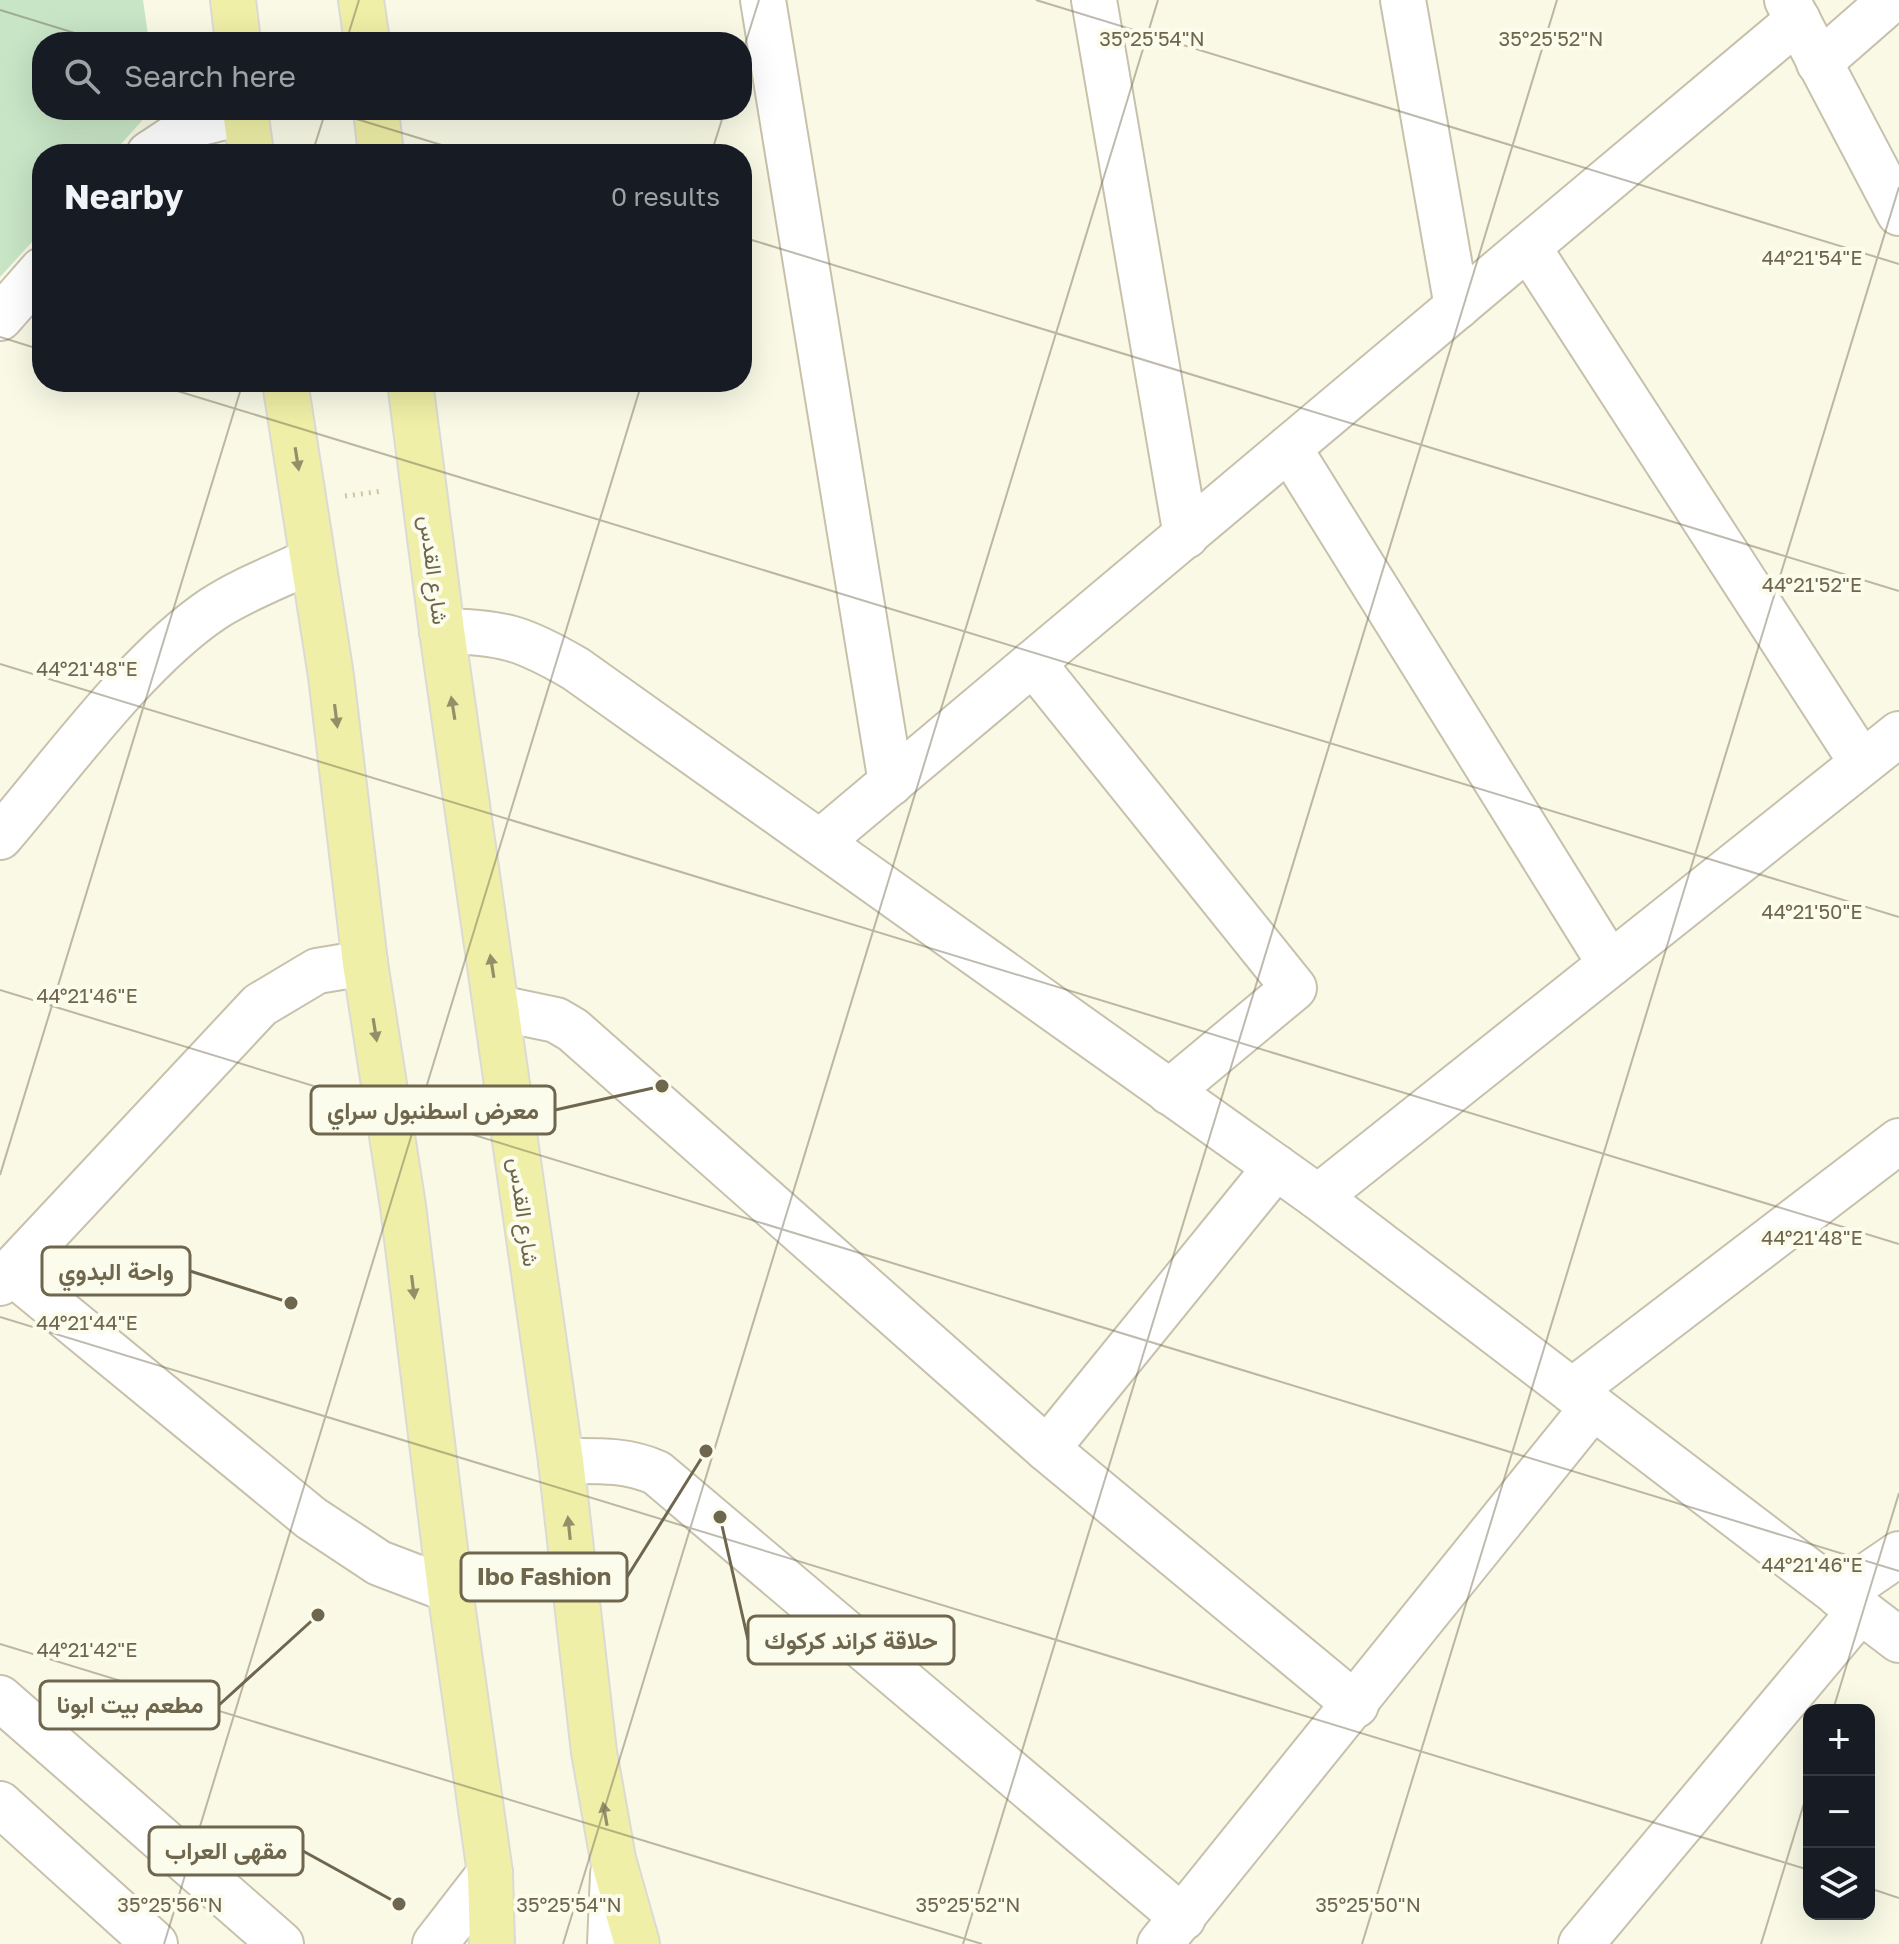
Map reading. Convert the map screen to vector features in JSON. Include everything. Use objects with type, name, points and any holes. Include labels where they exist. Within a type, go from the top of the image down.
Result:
[{"type":"main road","points":[[233,0],[237,32]]},
{"type":"main road","points":[[361,0],[366,32]]},
{"type":"main road","points":[[377,120],[380,144]]},
{"type":"main road","points":[[286,392],[331,676],[365,963],[403,1206],[450,1590],[490,1873],[492,1944]]},
{"type":"main road","name":"شارع القدس","points":[[411,392],[442,631],[561,1461],[594,1752],[613,1859],[637,1944]]},
{"type":"street","points":[[763,0],[891,783]]},
{"type":"street","points":[[1094,0],[1186,536]]},
{"type":"street","points":[[1403,0],[1457,307]]},
{"type":"street","points":[[1819,63],[1891,0]]},
{"type":"street","points":[[820,842],[1528,247],[1793,10],[1899,213]]},
{"type":"street","points":[[164,144],[193,125],[247,125]]},
{"type":"street","points":[[1528,247],[1862,763]]},
{"type":"street","points":[[0,318],[32,281]]},
{"type":"street","points":[[1289,448],[1610,964]]},
{"type":"street","points":[[0,837],[137,678],[179,636],[214,608],[312,560]]},
{"type":"street","points":[[442,631],[492,632],[530,642],[576,669],[1318,1197],[1899,1640]]},
{"type":"street","points":[[1033,663],[1294,988],[1169,1092]]},
{"type":"street","points":[[1318,1197],[1899,734]]},
{"type":"street","points":[[365,963],[317,971],[260,1005],[5,1277],[311,1518],[379,1563],[450,1590]]},
{"type":"street","points":[[498,1008],[556,1020],[573,1030],[1047,1449],[1356,1705]]},
{"type":"street","points":[[561,1461],[615,1461],[637,1464],[657,1473],[1172,1931],[1356,1705],[1583,1399],[1899,1141]]},
{"type":"street","points":[[1047,1449],[1276,1167]]},
{"type":"street","points":[[1581,1944],[1850,1603],[1899,1554]]},
{"type":"street","points":[[0,1698],[281,1944]]},
{"type":"street","points":[[0,1804],[155,1944]]},
{"type":"street","points":[[610,1944],[613,1859]]},
{"type":"street","points":[[435,1944],[490,1873]]},
{"type":"street","points":[[490,1873],[511,1944]]},
{"type":"path","points":[[303,502],[423,486]]},
{"type":"green space","points":[[0,0],[143,0],[148,32],[32,32],[32,120],[143,120],[121,144],[32,144],[32,242],[0,277]]},
{"type":"place","name":"معرض اسطنبول سراي","points":[[662,1086]]},
{"type":"place","name":"واحة البدوي","points":[[291,1303]]},
{"type":"place","name":"Ibo Fashion","points":[[706,1451]]},
{"type":"place","name":"حلاقة كراند كركوك","points":[[720,1517]]},
{"type":"place","name":"مطعم بيت ابونا","points":[[318,1615]]},
{"type":"place","name":"مقهى العراب","points":[[399,1904]]}]
